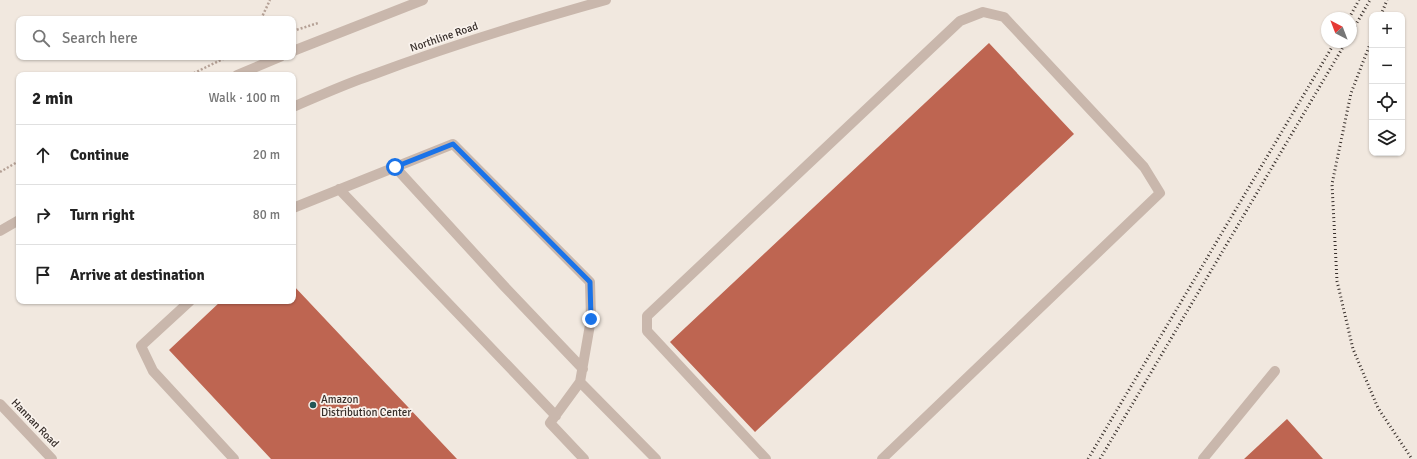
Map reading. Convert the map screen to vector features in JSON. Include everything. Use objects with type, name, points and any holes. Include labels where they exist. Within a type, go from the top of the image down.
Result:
[{"type":"street","points":[[296,50],[423,0]]},
{"type":"street","name":"Northline Road","points":[[296,106],[371,75],[452,47],[606,0]]},
{"type":"street","points":[[766,459],[646,331],[646,316],[960,21],[983,12],[1004,17],[1144,167],[1160,193],[882,459]]},
{"type":"street","points":[[244,72],[273,60]]},
{"type":"street","points":[[296,207],[453,144],[590,282],[591,319],[580,382],[550,423],[584,459]]},
{"type":"street","points":[[395,167],[504,286],[583,369]]},
{"type":"street","points":[[339,189],[556,416]]},
{"type":"street","points":[[0,231],[16,222]]},
{"type":"street","points":[[187,304],[141,346],[153,371],[234,459]]},
{"type":"street","points":[[1203,459],[1275,371]]},
{"type":"street","points":[[580,382],[656,459]]},
{"type":"street","name":"Hannan Road","points":[[0,404],[52,459]]},
{"type":"path","points":[[262,16],[270,0]]},
{"type":"path","points":[[196,72],[221,60]]},
{"type":"path","points":[[0,172],[16,164]]},
{"type":"building","points":[[989,43],[1074,134],[755,432],[670,342]]},
{"type":"building","name":"Amazon Distribution Center","points":[[296,288],[457,459],[271,459],[169,350],[218,304],[296,304]]},
{"type":"building","points":[[1287,419],[1323,459],[1244,459]]},
{"type":"railway","points":[[1352,12],[1359,0]]},
{"type":"railway","points":[[1357,23],[1370,0]]},
{"type":"railway","points":[[1382,12],[1387,0]]},
{"type":"railway","points":[[1369,47],[1351,93],[1332,184],[1337,281],[1353,349],[1378,408],[1412,459]]},
{"type":"railway","points":[[1088,459],[1331,48]]},
{"type":"railway","points":[[1100,459],[1342,48]]},
{"type":"place","name":"Amazon Distribution Center","points":[[313,405]]},
{"type":"route","points":[[395,167],[453,144],[590,282],[591,319]]}]
